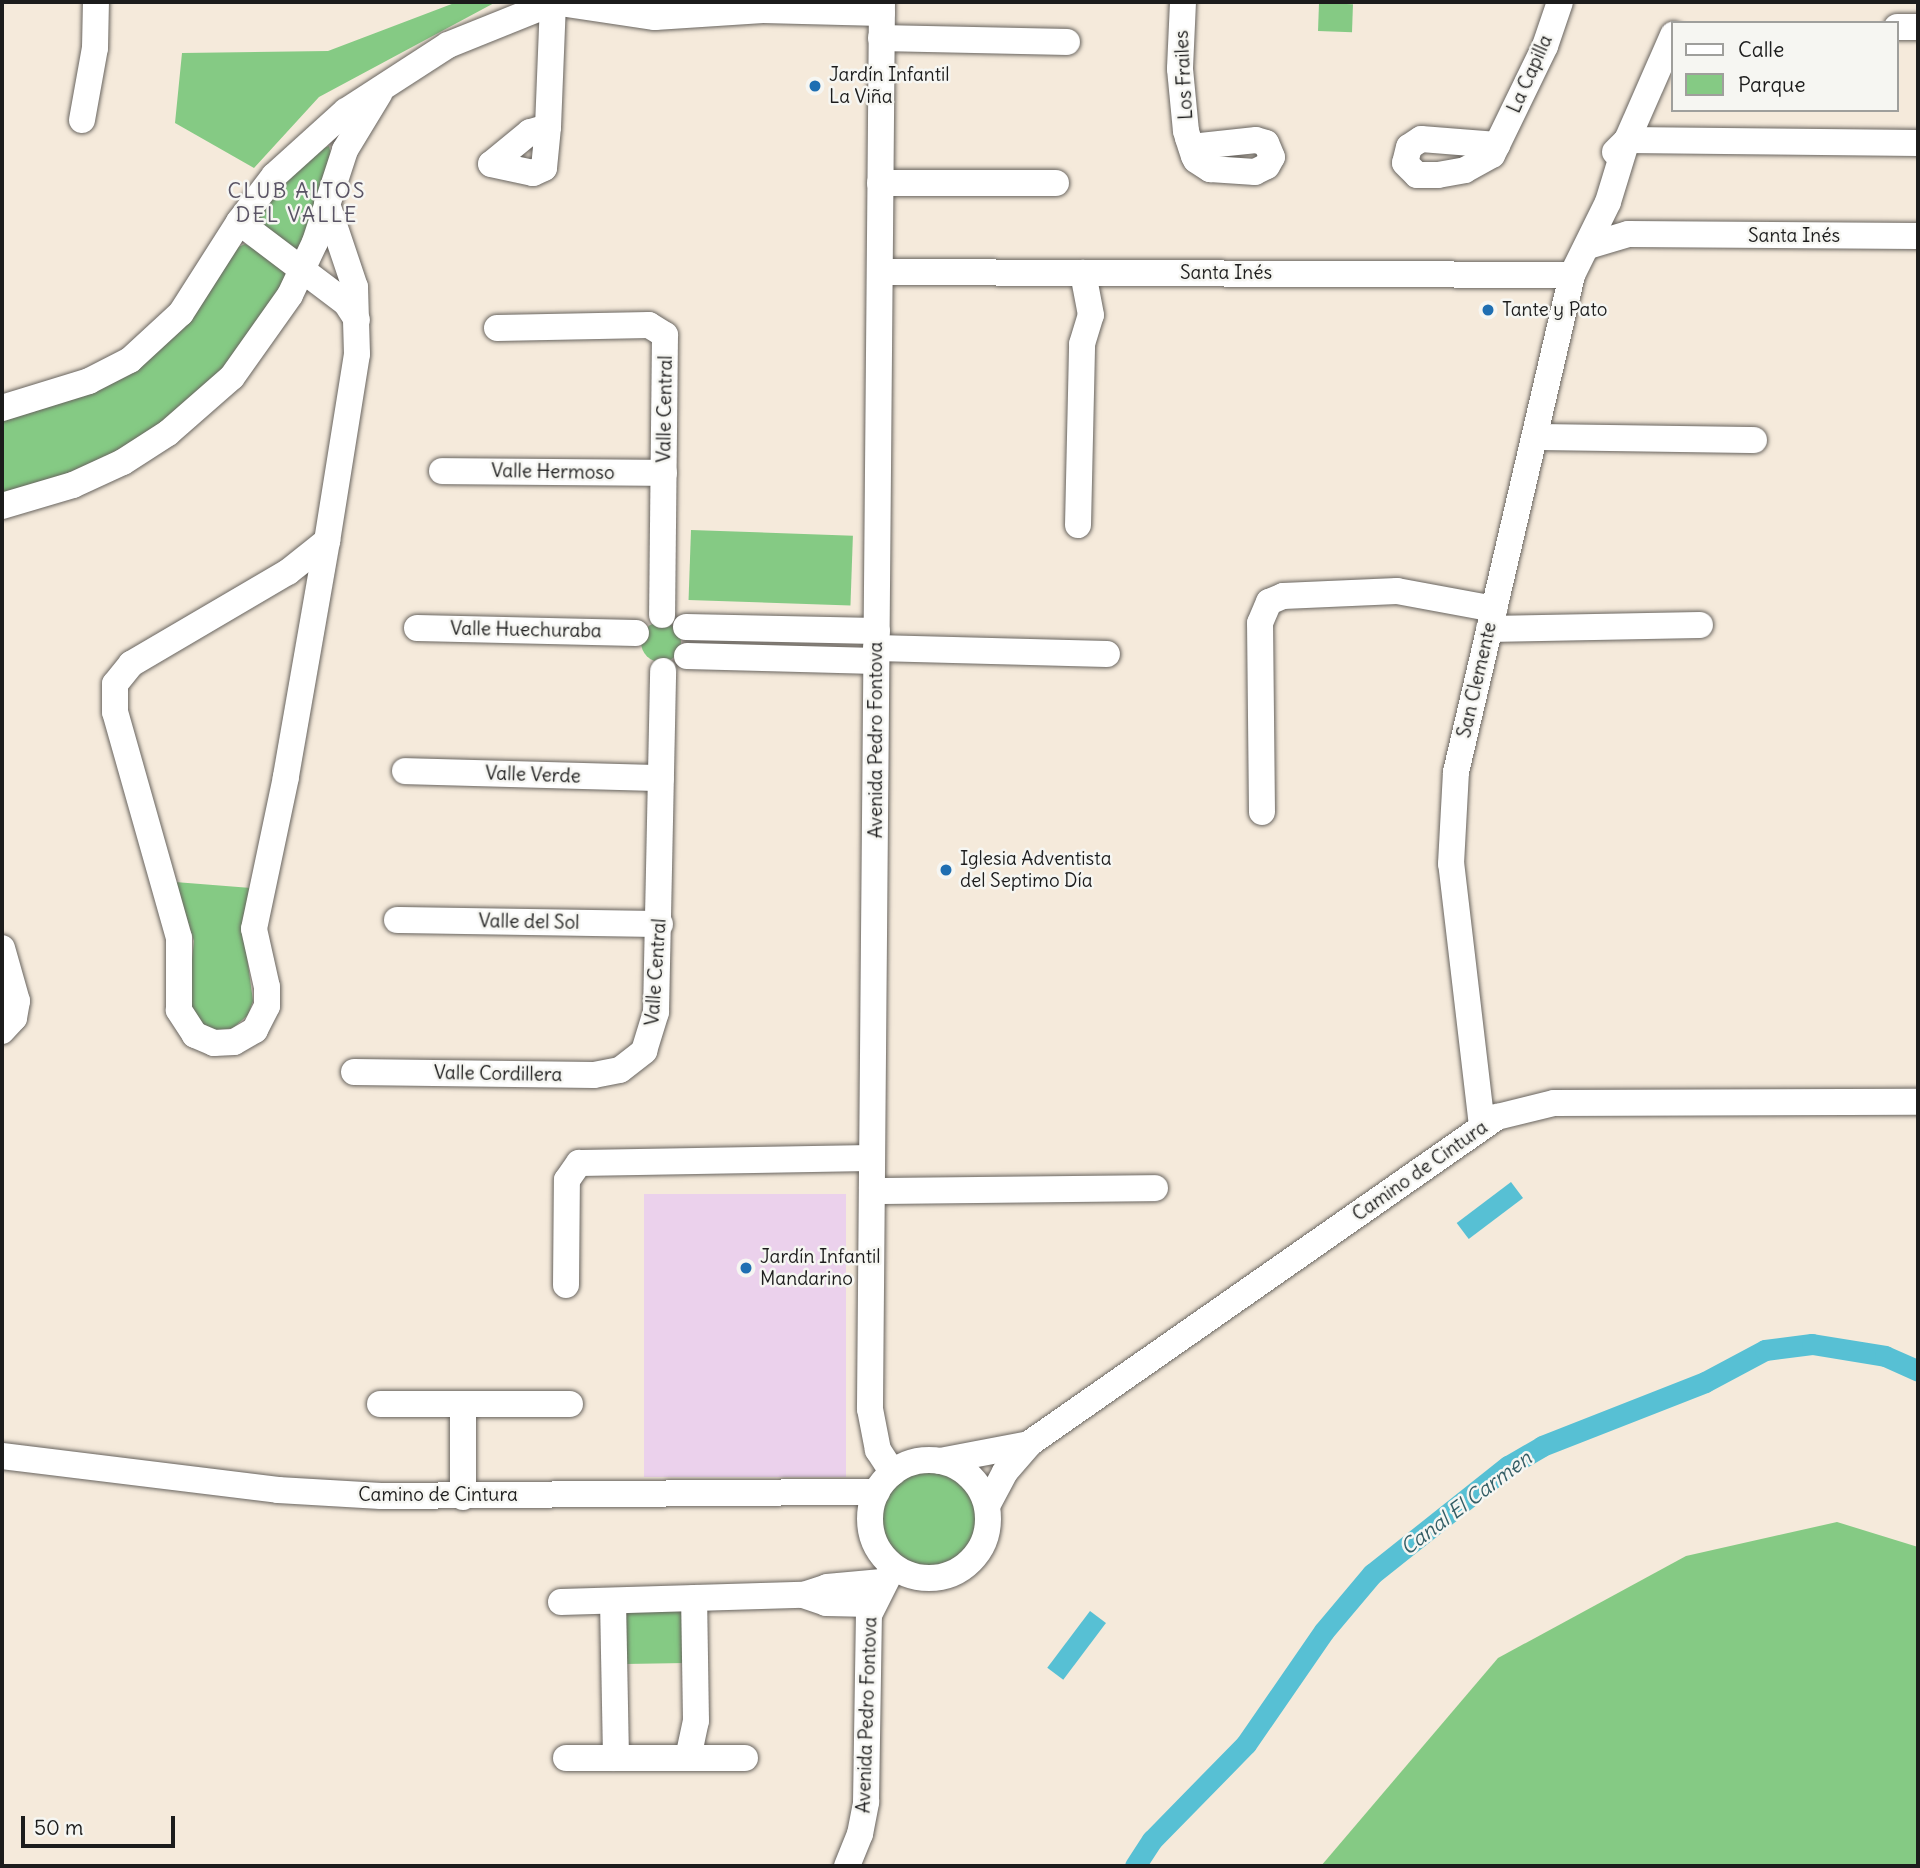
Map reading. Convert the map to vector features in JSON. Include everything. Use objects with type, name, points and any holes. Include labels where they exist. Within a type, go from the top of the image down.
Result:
[{"type":"street","points":[[82,120],[93,61],[96,2]]},
{"type":"street","points":[[548,127],[554,2]]},
{"type":"street","points":[[2,408],[89,381],[151,344],[181,313],[239,222],[293,158],[387,83],[459,40],[554,2],[655,16],[837,7],[882,18],[1067,42]]},
{"type":"street","name":"Los Frailes","points":[[1183,2],[1180,69],[1191,147]]},
{"type":"street","name":"La Capilla","points":[[1497,145],[1545,46],[1560,2]]},
{"type":"street","name":"Avenida Pedro Fontova","points":[[882,18],[870,1423],[885,1483]]},
{"type":"street","points":[[1899,27],[1918,27]]},
{"type":"street","points":[[1588,246],[1594,196],[1612,156],[1627,140],[1672,37]]},
{"type":"street","points":[[2,506],[73,485],[168,433],[214,396],[250,357],[290,295],[327,204],[345,150],[387,83]]},
{"type":"street","points":[[1627,140],[1918,143]]},
{"type":"street","points":[[880,183],[1056,183]]},
{"type":"street","points":[[327,204],[352,275],[358,320],[357,354],[327,541],[320,582],[254,929],[267,987],[267,1006],[256,1030],[234,1042],[214,1043],[195,1035],[179,1010],[179,938],[113,693],[118,676],[131,664],[295,567],[327,541]]},
{"type":"street","points":[[239,222],[346,303],[358,320]]},
{"type":"street","name":"Santa Inés","points":[[1588,246],[1628,234],[1918,236]]},
{"type":"street","name":"San Clemente","points":[[1482,1125],[1450,838],[1456,772],[1572,275],[1588,246]]},
{"type":"street","name":"Santa Inés","points":[[880,272],[1572,275]]},
{"type":"street","points":[[1078,525],[1082,344],[1073,328],[1073,310],[1083,273]]},
{"type":"street","name":"Valle Central","points":[[497,328],[649,325],[661,329],[666,342],[662,615]]},
{"type":"street","points":[[1535,437],[1754,440]]},
{"type":"street","name":"Valle Hermoso","points":[[442,471],[664,473]]},
{"type":"street","points":[[295,567],[305,581],[320,582]]},
{"type":"street","points":[[1262,812],[1260,623],[1269,602],[1283,596],[1397,592],[1492,619],[1700,625]]},
{"type":"street","points":[[686,627],[690,641],[687,656],[677,667],[663,671],[641,662],[634,649],[636,633],[646,620],[662,615],[686,627],[876,647],[1107,654]]},
{"type":"street","name":"Valle Huechuraba","points":[[417,628],[636,633]]},
{"type":"street","points":[[687,656],[876,647]]},
{"type":"street","name":"Valle Central","points":[[637,1059],[655,1024],[660,924],[663,671]]},
{"type":"street","name":"Valle Verde","points":[[405,771],[661,778]]},
{"type":"street","name":"Valle del Sol","points":[[397,920],[660,924]]},
{"type":"street","points":[[2,948],[17,1001],[14,1018],[2,1031]]},
{"type":"street","name":"Valle Cordillera","points":[[354,1072],[594,1075],[620,1070],[637,1059]]},
{"type":"street","name":"Camino de Cintura","points":[[987,1506],[1004,1472],[1030,1443],[1482,1125],[1513,1111],[1554,1103],[1918,1102]]},
{"type":"street","points":[[566,1285],[567,1180],[579,1163],[872,1158]]},
{"type":"street","points":[[872,1191],[1155,1188]]},
{"type":"street","points":[[463,1404],[463,1497]]},
{"type":"street","points":[[380,1405],[570,1404]]},
{"type":"street","name":"Camino de Cintura","points":[[939,1461],[985,1456],[1030,1443]]},
{"type":"street","name":"Camino de Cintura","points":[[2,1456],[278,1490],[463,1497],[885,1483]]},
{"type":"street","points":[[561,1602],[803,1595],[827,1587],[883,1584],[958,1571],[981,1548],[988,1527],[987,1506],[974,1481],[939,1461],[914,1462],[885,1483],[872,1507],[873,1538],[883,1584]]},
{"type":"street","name":"Avenida Pedro Fontova","points":[[847,1866],[860,1834],[866,1802],[868,1629],[883,1584]]},
{"type":"street","points":[[688,1758],[696,1721],[694,1598]]},
{"type":"street","points":[[613,1601],[616,1758]]},
{"type":"street","points":[[566,1758],[745,1758]]},
{"type":"shaded area","name":"Jardín Infantil Mandarino","points":[[644,1194],[846,1194],[846,1477],[644,1477]]},
{"type":"green space","points":[[457,2],[496,2],[319,97],[254,168],[175,123],[182,53],[328,51]]},
{"type":"green space","points":[[1319,3],[1353,4],[1352,32],[1318,31]]},
{"type":"green space","points":[[329,146],[331,154],[300,248],[292,251],[256,225],[258,212],[316,151]]},
{"type":"green space","points":[[245,244],[287,265],[284,285],[224,370],[161,425],[84,473],[2,497],[2,420],[140,366],[183,329],[236,248]]},
{"type":"green space","points":[[691,530],[853,536],[850,606],[689,600]]},
{"type":"green space","points":[[661,622],[675,628],[681,642],[675,656],[661,662],[647,656],[641,642],[647,628]]},
{"type":"green space","points":[[175,882],[251,888],[243,927],[253,1001],[248,1015],[233,1028],[214,1031],[196,1026],[187,1005],[194,941]]},
{"type":"green space","points":[[930,1470],[949,1474],[965,1485],[976,1501],[980,1520],[976,1539],[965,1555],[949,1566],[930,1570],[911,1566],[895,1555],[884,1539],[880,1520],[884,1501],[895,1485],[911,1474]]},
{"type":"green space","points":[[1837,1522],[1918,1547],[1918,1866],[1321,1866],[1498,1658],[1686,1556]]},
{"type":"green space","points":[[685,1606],[686,1663],[625,1664],[624,1607]]},
{"type":"water","points":[[1511,1182],[1523,1198],[1469,1239],[1457,1223]]},
{"type":"water","points":[[1090,1611],[1106,1623],[1063,1680],[1047,1668]]},
{"type":"waterway","name":"Canal El Carmen","points":[[1135,1866],[1152,1840],[1246,1744],[1324,1631],[1372,1574],[1508,1466],[1542,1446],[1705,1382],[1765,1350],[1812,1344],[1885,1356],[1918,1371]]},
{"type":"place","name":"Jardín Infantil La Viña","points":[[815,86]]},
{"type":"place","name":"Tante y Pato","points":[[1488,310]]},
{"type":"place","name":"Iglesia Adventista del Septimo Día","points":[[946,870]]},
{"type":"place","name":"Jardín Infantil Mandarino","points":[[746,1268]]},
{"type":"district","name":"CLUB ALTOS DEL VALLE","points":[[297,203]]}]
